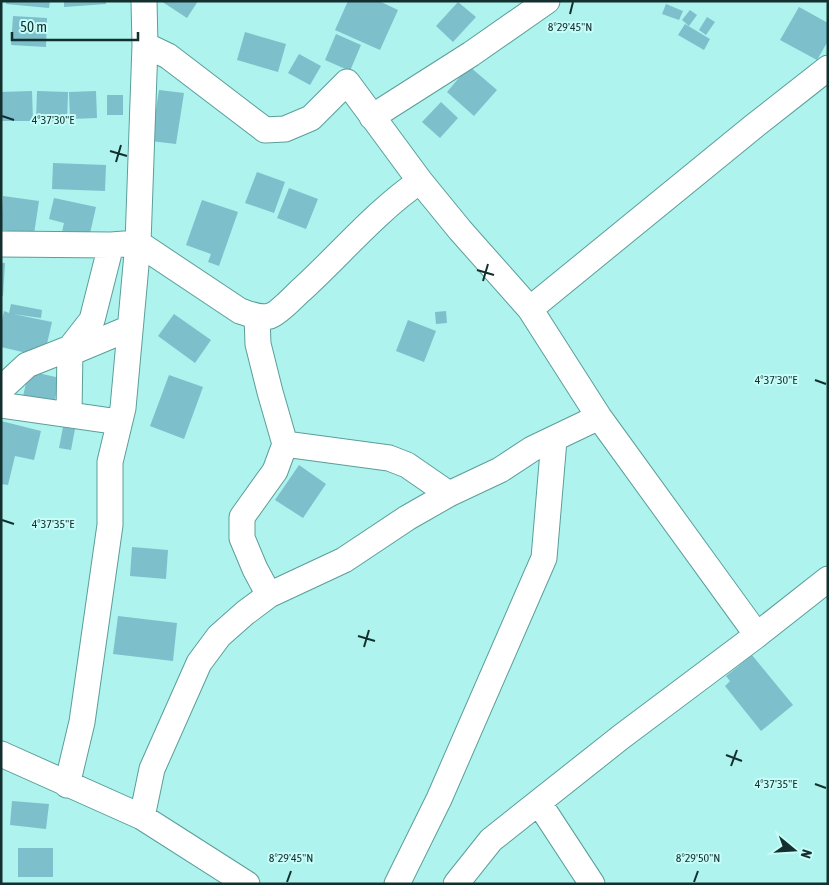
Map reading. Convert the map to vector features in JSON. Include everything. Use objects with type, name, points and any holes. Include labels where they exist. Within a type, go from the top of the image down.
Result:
[{"type":"street","points":[[67,785],[84,712],[110,525],[110,462],[122,408],[130,328],[138,243],[146,45],[144,1]]},
{"type":"street","points":[[372,117],[472,54],[547,1]]},
{"type":"street","points":[[146,45],[168,56],[265,130],[285,129],[311,118],[347,82],[460,230],[530,309],[599,417],[757,635]]},
{"type":"street","points":[[530,309],[828,68]]},
{"type":"street","points":[[1,244],[111,246],[138,243],[240,311],[257,316],[271,316],[325,269],[382,211],[420,180]]},
{"type":"street","points":[[69,414],[70,350],[92,320],[111,246]]},
{"type":"street","points":[[257,316],[258,344],[285,444],[275,471],[242,517],[242,538],[255,569],[269,595]]},
{"type":"street","points":[[1,389],[27,365],[130,328]]},
{"type":"street","points":[[1,405],[119,422]]},
{"type":"street","points":[[142,817],[152,769],[199,663],[219,636],[269,595],[344,560],[407,518],[448,494],[500,470],[532,449],[599,417]]},
{"type":"street","points":[[397,884],[443,790],[544,558],[554,440]]},
{"type":"street","points":[[285,444],[389,458],[406,465],[448,494]]},
{"type":"street","points":[[456,884],[491,840],[621,736],[757,635],[828,579]]},
{"type":"street","points":[[1,754],[142,817],[247,884]]},
{"type":"street","points":[[539,803],[592,884]]},
{"type":"building","points":[[6,1],[50,1],[49,8],[6,4]]},
{"type":"building","points":[[64,1],[106,1],[106,4],[64,7]]},
{"type":"building","points":[[161,1],[198,1],[187,18]]},
{"type":"building","points":[[348,1],[379,1],[398,10],[380,50],[335,30]]},
{"type":"building","points":[[458,2],[476,17],[453,42],[436,26]]},
{"type":"building","points":[[666,4],[683,11],[679,20],[662,14]]},
{"type":"building","points":[[799,7],[828,23],[828,41],[817,60],[780,40]]},
{"type":"building","points":[[690,10],[697,15],[689,26],[682,20]]},
{"type":"building","points":[[13,16],[47,18],[46,47],[11,45]]},
{"type":"building","points":[[707,17],[715,22],[706,35],[699,30]]},
{"type":"building","points":[[685,24],[710,39],[704,50],[678,35]]},
{"type":"building","points":[[245,32],[286,44],[278,72],[237,60]]},
{"type":"building","points":[[336,34],[361,45],[350,71],[325,60]]},
{"type":"building","points":[[299,54],[321,66],[310,85],[288,73]]},
{"type":"building","points":[[469,66],[497,90],[474,116],[447,92]]},
{"type":"building","points":[[159,90],[184,93],[176,144],[151,141]]},
{"type":"building","points":[[32,91],[33,121],[1,121],[1,92]]},
{"type":"building","points":[[37,91],[68,92],[67,122],[36,121]]},
{"type":"building","points":[[96,91],[97,118],[70,119],[69,92]]},
{"type":"building","points":[[107,95],[123,95],[123,115],[107,115]]},
{"type":"building","points":[[441,102],[458,118],[440,138],[422,122]]},
{"type":"building","points":[[53,163],[106,165],[105,191],[52,189]]},
{"type":"building","points":[[257,172],[285,182],[274,213],[245,203]]},
{"type":"building","points":[[289,188],[318,199],[306,229],[277,218]]},
{"type":"building","points":[[3,196],[39,201],[34,234],[1,230]]},
{"type":"building","points":[[54,198],[96,207],[89,238],[62,232],[64,223],[49,219]]},
{"type":"building","points":[[202,200],[238,212],[219,266],[208,262],[211,254],[186,245]]},
{"type":"building","points":[[1,263],[5,263],[3,296],[1,296]]},
{"type":"building","points":[[11,304],[42,310],[41,318],[13,314],[52,322],[44,357],[1,347],[1,324],[4,311],[9,313]]},
{"type":"building","points":[[446,311],[447,323],[436,324],[435,312]]},
{"type":"building","points":[[174,314],[211,340],[195,363],[158,336]]},
{"type":"building","points":[[408,320],[436,331],[424,362],[396,351]]},
{"type":"building","points":[[29,371],[60,378],[54,403],[23,396]]},
{"type":"building","points":[[169,375],[203,387],[184,439],[150,426]]},
{"type":"building","points":[[1,421],[41,431],[34,460],[15,456],[8,485],[1,484]]},
{"type":"building","points":[[63,427],[75,429],[71,450],[59,448]]},
{"type":"building","points":[[299,465],[326,484],[303,518],[275,500]]},
{"type":"building","points":[[132,547],[168,550],[166,579],[130,576]]},
{"type":"building","points":[[118,616],[177,623],[173,661],[113,654]]},
{"type":"building","points":[[752,655],[793,705],[761,731],[725,686],[730,681],[726,676]]},
{"type":"building","points":[[12,801],[49,804],[46,829],[10,825]]},
{"type":"building","points":[[18,848],[53,848],[53,877],[18,877]]}]
